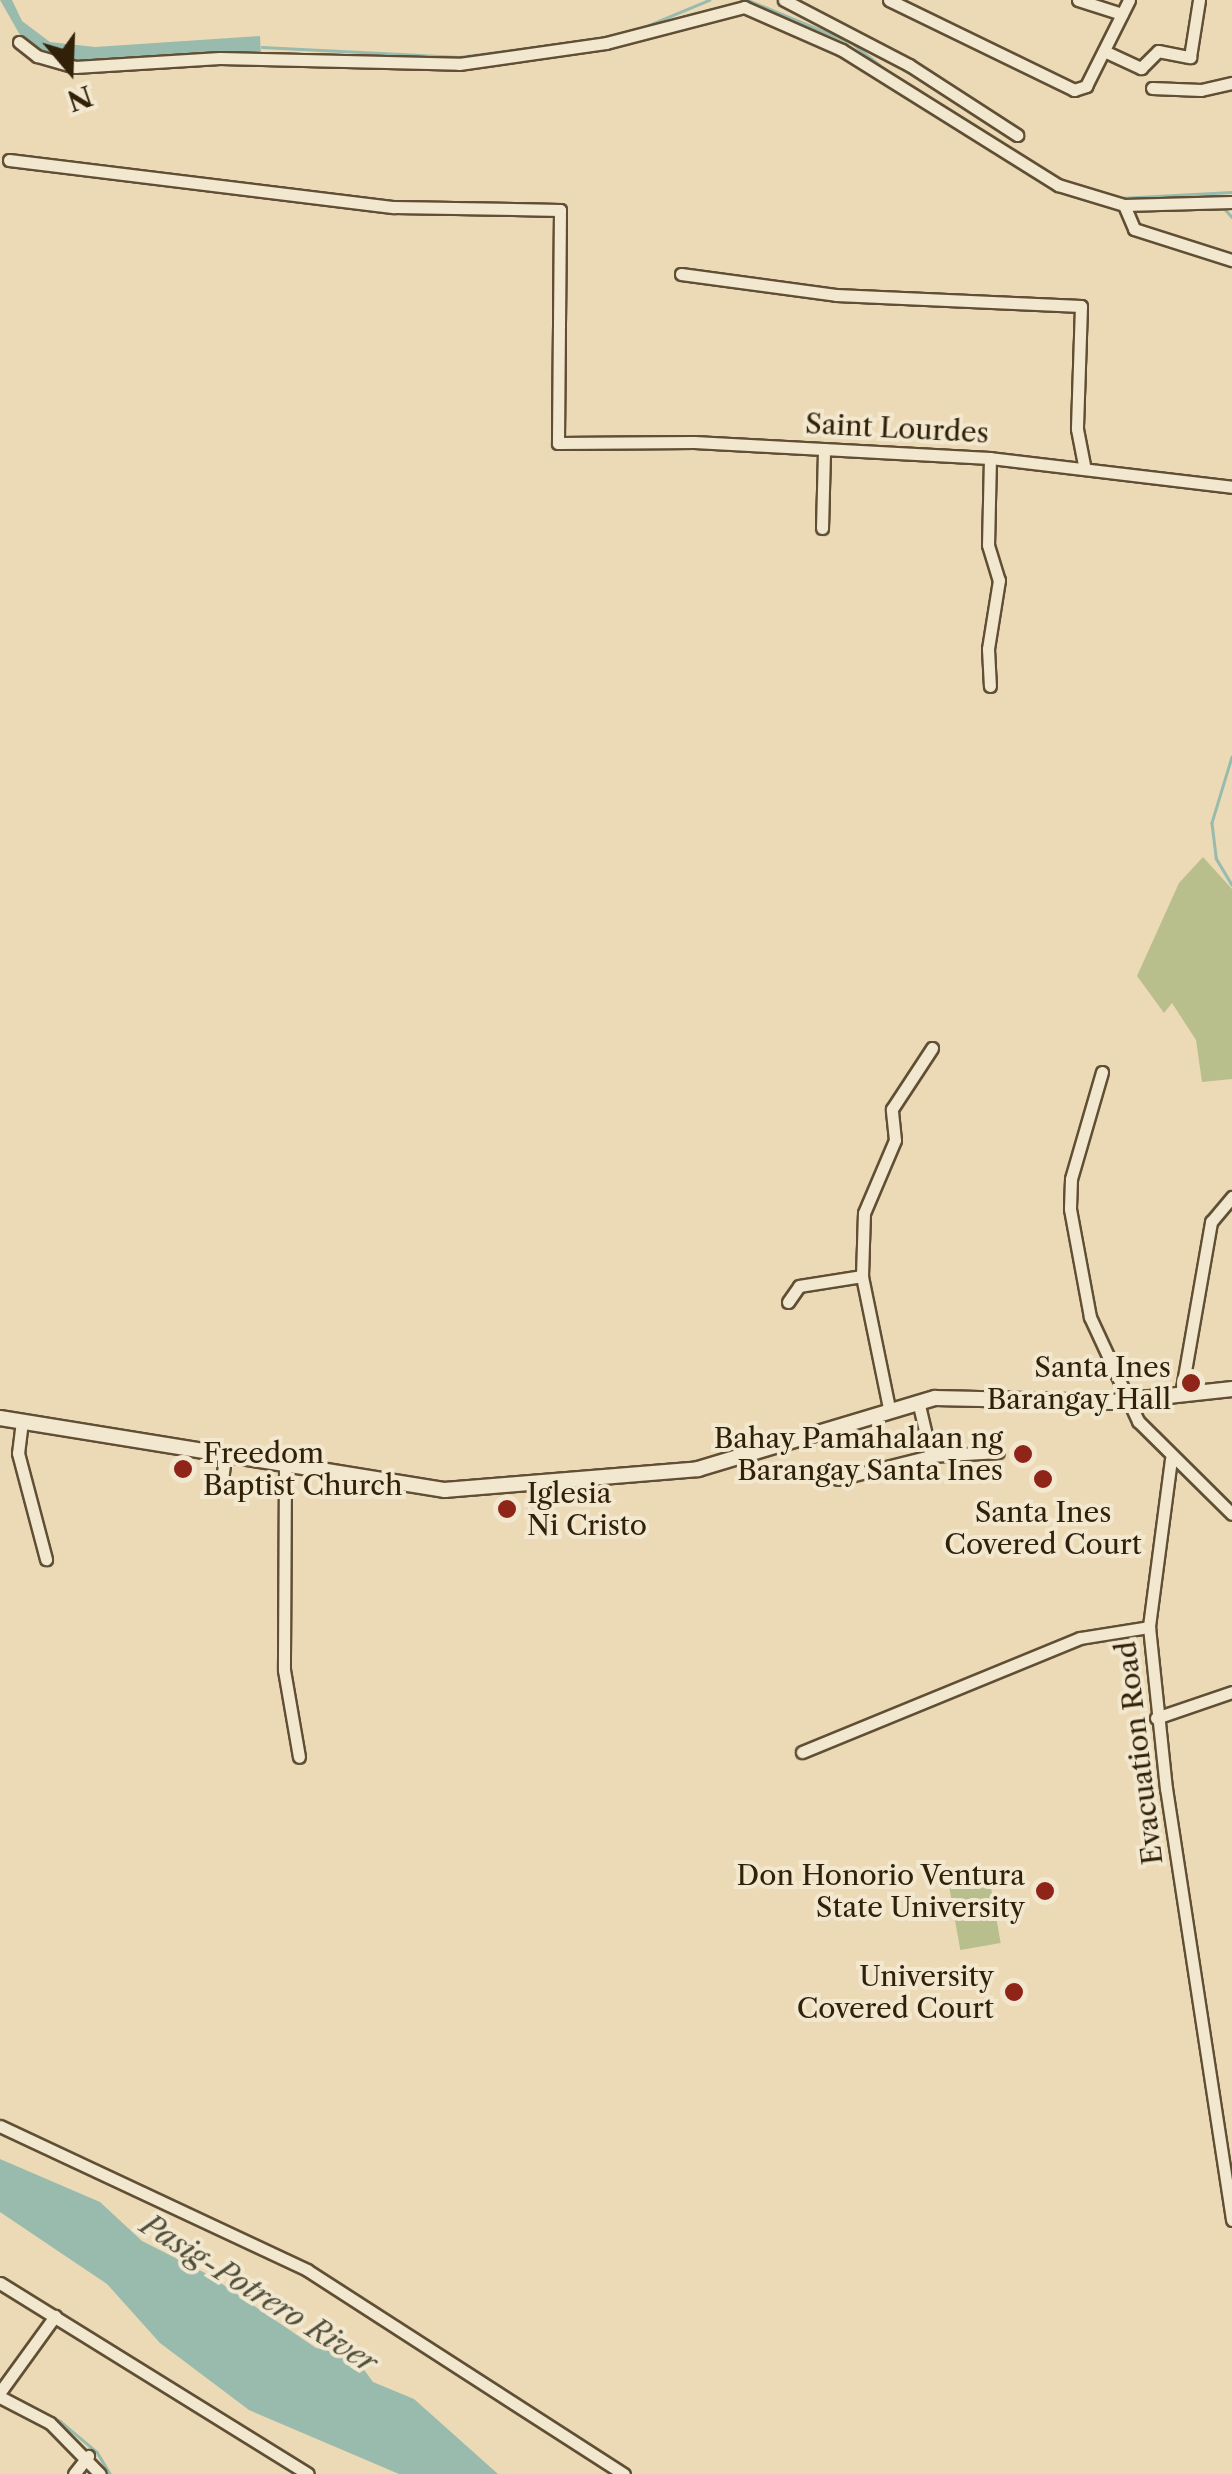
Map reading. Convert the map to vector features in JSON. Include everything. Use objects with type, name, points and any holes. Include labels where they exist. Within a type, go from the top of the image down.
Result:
[{"type":"street","points":[[784,0],[910,65],[1017,136]]},
{"type":"street","points":[[890,0],[1074,90],[1086,86],[1129,0]]},
{"type":"street","points":[[1078,0],[1122,14]]},
{"type":"street","points":[[1104,51],[1141,68],[1158,51],[1190,58],[1199,0]]},
{"type":"street","points":[[19,42],[37,56],[75,66],[220,58],[459,64],[606,43],[744,7],[842,50],[1058,185],[1124,205],[1226,203]]},
{"type":"street","points":[[1152,88],[1202,90],[1232,83]]},
{"type":"street","name":"Saint Lourdes","points":[[9,160],[394,208],[560,210],[558,443],[824,449],[990,458],[1084,466],[1232,487]]},
{"type":"street","points":[[1124,205],[1134,229],[1232,260]]},
{"type":"street","points":[[681,274],[855,296],[1081,306],[1078,444],[1084,466]]},
{"type":"street","points":[[822,528],[824,449]]},
{"type":"street","points":[[990,458],[988,545],[998,580],[988,649],[990,686]]},
{"type":"street","points":[[889,1408],[862,1276],[864,1213],[894,1140],[892,1109],[932,1048]]},
{"type":"street","points":[[1102,1072],[1071,1179],[1070,1209],[1090,1317],[1127,1400],[1171,1459],[1232,1514]]},
{"type":"street","points":[[1181,1394],[1211,1222],[1232,1196]]},
{"type":"street","points":[[788,1302],[799,1286],[862,1276]]},
{"type":"street","points":[[0,1418],[445,1490],[609,1480],[724,1462],[918,1401],[1127,1400],[1232,1389]]},
{"type":"street","points":[[918,1401],[932,1456]]},
{"type":"street","points":[[22,1421],[18,1453],[46,1559]]},
{"type":"street","points":[[838,1479],[932,1456],[998,1452]]},
{"type":"street","points":[[221,1489],[225,1456]]},
{"type":"street","name":"Evacuation Road","points":[[1171,1459],[1148,1627],[1156,1718],[1232,2220]]},
{"type":"street","points":[[285,1467],[284,1670],[299,1758]]},
{"type":"street","points":[[802,1752],[1080,1638],[1148,1627]]},
{"type":"street","points":[[1156,1718],[1232,1692]]},
{"type":"street","points":[[0,2126],[307,2270],[624,2474]]},
{"type":"street","points":[[0,2283],[308,2474]]},
{"type":"street","points":[[54,2316],[0,2395],[50,2423],[88,2456],[100,2474]]},
{"type":"street","points":[[74,2474],[88,2456]]},
{"type":"green space","points":[[1203,857],[1232,889],[1232,1079],[1202,1082],[1196,1040],[1172,1003],[1164,1013],[1137,976],[1179,883]]},
{"type":"green space","points":[[988,1871],[1001,1943],[960,1950],[948,1878]]},
{"type":"shaded area","points":[[0,0],[12,0],[22,21],[50,42],[95,47],[260,36],[261,56],[88,63],[42,54],[20,35]]},
{"type":"shaded area","points":[[0,2159],[100,2202],[142,2241],[209,2275],[316,2348],[354,2356],[373,2382],[414,2399],[498,2474],[399,2474],[249,2410],[160,2343],[107,2284],[0,2212]]},
{"type":"waterway","points":[[642,28],[709,0]]},
{"type":"waterway","points":[[748,0],[852,43],[891,74]]},
{"type":"waterway","points":[[262,47],[459,57],[596,39]]},
{"type":"waterway","points":[[998,142],[1046,171]]},
{"type":"waterway","points":[[1119,198],[1232,192]]},
{"type":"waterway","points":[[1223,207],[1232,217]]},
{"type":"waterway","points":[[1232,757],[1212,823],[1216,858],[1232,885]]},
{"type":"waterway","points":[[11,2396],[60,2421],[97,2452],[110,2474]]},
{"type":"place","name":"Santa Ines Barangay Hall","points":[[1191,1383]]},
{"type":"place","name":"Bahay Pamahalaan ng Barangay Santa Ines","points":[[1023,1454]]},
{"type":"place","name":"Freedom Baptist Church","points":[[183,1469]]},
{"type":"place","name":"Santa Ines Covered Court","points":[[1043,1479]]},
{"type":"place","name":"Iglesia Ni Cristo","points":[[507,1509]]},
{"type":"place","name":"Don Honorio Ventura State University","points":[[1045,1891]]},
{"type":"place","name":"University Covered Court","points":[[1014,1992]]},
{"type":"water label","name":"Pasig-Potrero River","points":[[259,2294]]}]
